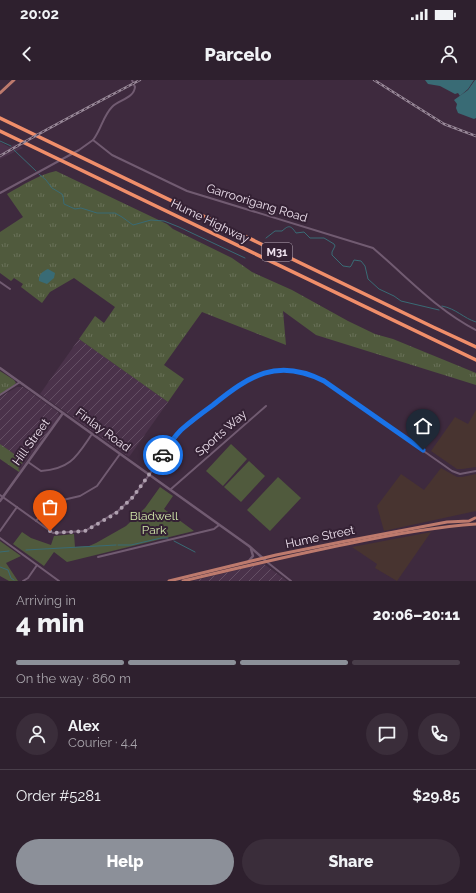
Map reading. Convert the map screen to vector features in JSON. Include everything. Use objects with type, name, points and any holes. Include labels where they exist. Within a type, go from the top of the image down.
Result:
[{"type":"highway","name":"Hume Highway","points":[[0,118],[78,157],[433,327],[476,346]]},
{"type":"highway","name":"Hume Highway","points":[[0,131],[476,360]]},
{"type":"main road","points":[[0,93],[14,80]]},
{"type":"main road","points":[[476,517],[476,524]]},
{"type":"main road","name":"Hume Street","points":[[169,581],[263,558],[408,528],[447,522],[469,521],[476,517]]},
{"type":"main road","name":"Hume Street","points":[[183,581],[266,561],[401,533],[476,524]]},
{"type":"street","points":[[0,193],[80,150],[93,140],[106,114],[112,107],[133,92],[135,87],[132,80]]},
{"type":"street","name":"Garroorigang Road","points":[[93,140],[112,155],[181,189],[373,248],[435,303],[457,319],[476,330]]},
{"type":"street","points":[[0,282],[10,289]]},
{"type":"street","name":"Finlay Road","points":[[0,368],[249,546],[291,581]]},
{"type":"street","points":[[2,496],[54,533],[85,531],[118,511],[133,497],[180,431],[242,382],[256,375],[284,370],[310,374],[324,381],[452,471],[460,474],[476,471]]},
{"type":"street","points":[[0,395],[20,382]]},
{"type":"street","name":"Sports Way","points":[[171,489],[266,406]]},
{"type":"street","name":"Hill Street","points":[[0,501],[2,496],[63,413]]},
{"type":"street","points":[[28,462],[41,471],[62,467],[74,459],[92,434]]},
{"type":"street","points":[[36,521],[50,503],[80,496],[97,486],[120,454]]},
{"type":"street","points":[[0,531],[17,507]]},
{"type":"street","points":[[98,557],[214,529],[219,525]]},
{"type":"street","points":[[0,538],[60,581]]},
{"type":"street","points":[[248,562],[252,558],[253,553],[249,546]]},
{"type":"street","points":[[23,581],[28,578],[37,565]]},
{"type":"shaded area","points":[[425,80],[474,80],[468,89],[460,96],[458,93],[455,94],[440,86],[428,84]]},
{"type":"shaded area","points":[[475,80],[476,118],[474,119],[458,113],[456,108],[457,104],[454,100],[468,90]]},
{"type":"shaded area","points":[[0,142],[9,147],[15,144],[23,148],[0,159]]},
{"type":"shaded area","points":[[48,269],[55,273],[54,278],[47,284],[39,281],[39,277]]},
{"type":"shaded area","points":[[79,339],[168,402],[129,457],[40,394]]},
{"type":"shaded area","points":[[17,387],[23,387],[59,414],[58,418],[20,470],[0,457],[0,397]]},
{"type":"shaded area","points":[[476,410],[476,467],[457,469],[431,451],[455,417],[468,424]]},
{"type":"shaded area","points":[[441,468],[457,477],[476,474],[476,511],[384,531],[377,506],[401,474],[424,490]]},
{"type":"shaded area","points":[[431,532],[397,581],[375,568],[377,564],[352,547]]},
{"type":"shaded area","points":[[262,564],[287,581],[192,581]]},
{"type":"green space","points":[[56,171],[167,224],[173,229],[232,258],[252,272],[292,290],[375,334],[393,339],[476,373],[476,385],[316,335],[283,311],[286,345],[202,312],[164,365],[184,379],[168,402],[79,339],[95,316],[104,323],[115,307],[74,278],[50,292],[42,303],[21,287],[23,284],[14,278],[11,281],[0,273],[0,232],[23,217],[7,194],[37,178]]},
{"type":"green space","points":[[0,371],[16,383],[0,394]]},
{"type":"green space","points":[[0,444],[24,461],[18,469],[20,470],[19,472],[0,459]]},
{"type":"green space","points":[[231,444],[247,459],[223,486],[206,471]]},
{"type":"green space","points":[[249,461],[265,476],[241,502],[224,487]]},
{"type":"green space","points":[[278,477],[301,498],[270,531],[247,510]]},
{"type":"green space","name":"Bladwell Park","points":[[160,487],[173,496],[164,509],[194,531],[67,562],[54,552],[44,566],[13,544],[22,532],[31,538],[51,545],[54,536],[74,534],[75,547],[89,546],[126,526],[145,508]]},
{"type":"green space","points":[[0,541],[21,556],[6,563],[18,581],[9,581],[0,576]]},
{"type":"waterway","points":[[0,141],[11,146]]},
{"type":"waterway","points":[[14,150],[36,171]]},
{"type":"waterway","points":[[39,174],[52,188],[62,194],[64,204],[75,209],[81,208],[97,213],[115,213],[133,225],[151,220],[164,221],[245,258]]},
{"type":"waterway","points":[[266,238],[275,231],[282,231],[289,227],[291,227],[296,233],[304,232],[310,238],[324,238],[334,244],[335,246],[332,255],[343,266],[350,267],[354,260],[361,261],[365,266],[368,279],[379,289],[401,301],[439,310]]},
{"type":"waterway","points":[[442,306],[452,309],[476,322]]},
{"type":"waterway","points":[[118,545],[131,545],[161,538],[168,538]]},
{"type":"waterway","points":[[174,541],[195,552]]},
{"type":"waterway","points":[[26,550],[116,545]]},
{"type":"waterway","points":[[0,552],[9,551]]},
{"type":"waterway","points":[[0,567],[8,570],[11,578],[14,580]]},
{"type":"railway","points":[[0,156],[140,80]]},
{"type":"railway","points":[[374,80],[444,124],[476,136]]},
{"type":"way so far","points":[[50,531],[53,533],[85,531],[115,514],[133,497],[163,455]]},
{"type":"route","points":[[163,455],[180,431],[232,389],[251,378],[274,371],[284,370],[310,374],[332,385],[423,450]]}]
